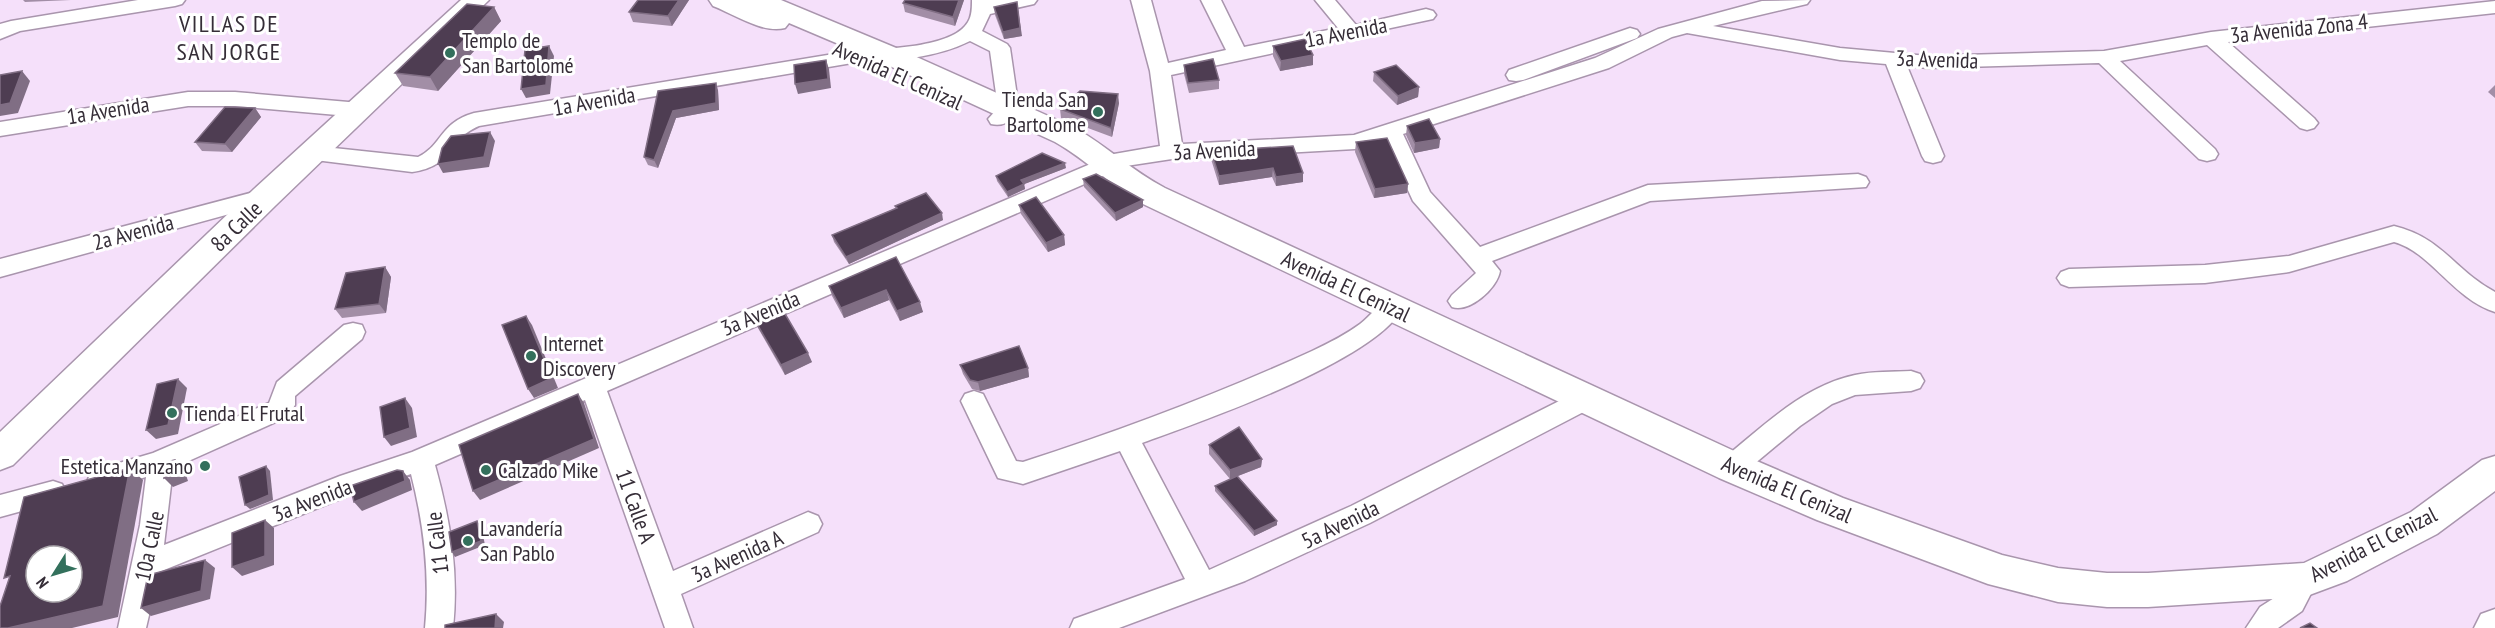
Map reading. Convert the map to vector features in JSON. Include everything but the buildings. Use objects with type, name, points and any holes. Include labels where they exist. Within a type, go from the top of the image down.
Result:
[{"type":"street","points":[[2,31],[18,25],[175,0]]},
{"type":"street","name":"8a Calle","points":[[0,455],[266,197],[476,0]]},
{"type":"street","name":"Avenida El Cenizal","points":[[722,0],[1004,114]]},
{"type":"street","name":"Avenida El Cenizal","points":[[758,0],[891,56],[1004,114],[1058,148],[1106,166],[1128,182],[1154,196],[1732,467],[1830,509],[2002,572],[2058,585],[2107,590],[2148,590],[2304,580],[2343,564],[2424,523],[2495,471]]},
{"type":"street","points":[[1004,114],[1000,48],[969,33],[975,27],[981,5],[1027,0]]},
{"type":"street","points":[[1141,0],[1160,71],[1172,152]]},
{"type":"street","points":[[1211,0],[1237,52]]},
{"type":"street","points":[[1325,0],[1351,32]]},
{"type":"street","points":[[1687,27],[1762,7],[1800,0]]},
{"type":"street","name":"3a Avenida Zona 4","points":[[2211,38],[2495,7]]},
{"type":"street","name":"1a Avenida","points":[[1160,71],[1237,52],[1351,32],[1426,15]]},
{"type":"street","name":"3a Avenida","points":[[145,565],[340,488],[420,460],[1106,166],[1139,155],[1355,142],[1592,66],[1665,33],[1687,27],[1840,54],[1928,62],[2104,57],[2211,38]]},
{"type":"street","name":"1a Avenida","points":[[315,153],[420,165],[433,160],[453,131],[474,120],[858,56],[891,56],[952,42],[969,33]]},
{"type":"street","points":[[2211,38],[2307,123]]},
{"type":"street","points":[[2104,57],[2207,154]]},
{"type":"street","points":[[1893,58],[1933,156]]},
{"type":"street","name":"1a Avenida","points":[[0,129],[189,99],[235,99],[360,110]]},
{"type":"street","points":[[1391,130],[1422,196],[1478,256],[1489,274],[1460,301]]},
{"type":"street","points":[[1478,256],[1648,194],[1858,182]]},
{"type":"street","name":"2a Avenida","points":[[0,268],[266,197]]},
{"type":"street","points":[[2069,278],[2184,276],[2289,264],[2394,234],[2407,236],[2418,242],[2470,289],[2495,303]]},
{"type":"street","points":[[974,401],[1005,466],[1012,473],[1023,473],[1127,440],[1241,394],[1347,345],[1378,324],[1390,308]]},
{"type":"street","points":[[0,506],[160,462],[278,410],[282,405],[282,397],[286,389],[353,333]]},
{"type":"street","points":[[1732,467],[1815,402],[1834,392],[1854,385],[1911,381]]},
{"type":"street","name":"11 Calle A","points":[[592,385],[679,628]]},
{"type":"street","name":"5a Avenida","points":[[1084,628],[1241,570],[1355,518],[1586,399]]},
{"type":"street","points":[[1127,440],[1202,584]]},
{"type":"street","name":"11 Calle","points":[[420,460],[440,537],[442,576],[439,628]]},
{"type":"street","name":"10a Calle","points":[[132,628],[145,565],[153,539],[160,490],[160,462]]},
{"type":"street","name":"3a Avenida A","points":[[665,588],[808,524]]},
{"type":"street","points":[[2260,628],[2270,616],[2292,602],[2304,580]]},
{"type":"place","name":"Templo de San Bartolomé","points":[[450,53]]},
{"type":"place","name":"Tienda San Bartolome","points":[[1098,112]]},
{"type":"place","name":"Internet Discovery","points":[[531,356]]},
{"type":"place","name":"Tienda El Frutal","points":[[172,413]]},
{"type":"place","name":"Estetica Manzano","points":[[205,466]]},
{"type":"place","name":"Calzado Mike","points":[[486,470]]},
{"type":"place","name":"Lavandería San Pablo","points":[[468,541]]},
{"type":"district","name":"VILLAS DE SAN JORGE","points":[[229,38]]}]
